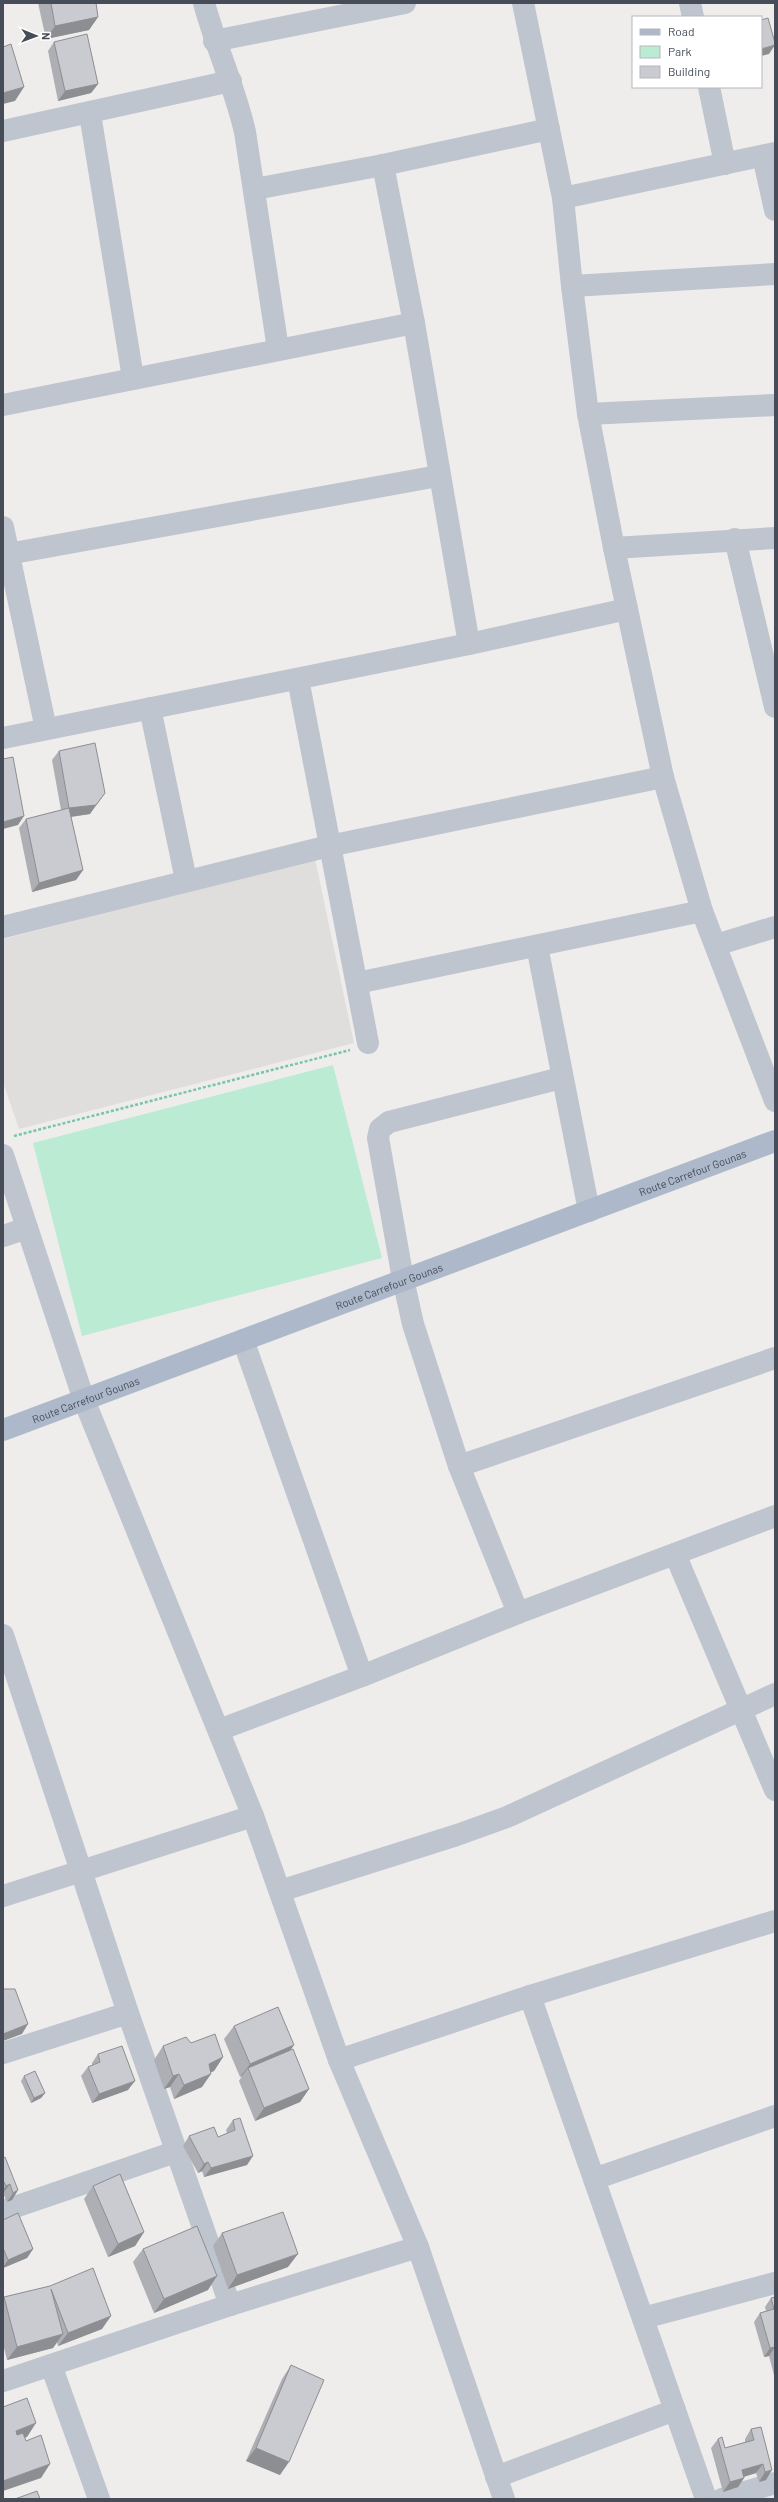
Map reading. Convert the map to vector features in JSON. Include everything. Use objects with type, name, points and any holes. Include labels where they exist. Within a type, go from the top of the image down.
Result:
[{"type":"main road","name":"Route Carrefour Gounas","points":[[3,1430],[402,1280],[590,1212],[775,1141]]},
{"type":"street","points":[[204,3],[214,41],[231,81],[245,132],[255,189],[278,349]]},
{"type":"street","points":[[214,41],[354,8],[405,3]]},
{"type":"street","points":[[523,3],[563,198],[588,414],[614,548],[663,776],[702,911],[775,1100]]},
{"type":"street","points":[[690,3],[693,16]]},
{"type":"street","points":[[3,131],[90,114],[231,81]]},
{"type":"street","points":[[709,88],[725,164]]},
{"type":"street","points":[[90,114],[133,378]]},
{"type":"street","points":[[255,189],[383,165],[549,128]]},
{"type":"street","points":[[563,198],[769,155],[775,210]]},
{"type":"street","points":[[383,165],[414,323],[438,476],[469,644]]},
{"type":"street","points":[[572,286],[775,274]]},
{"type":"street","points":[[3,405],[414,323]]},
{"type":"street","points":[[588,414],[775,405]]},
{"type":"street","points":[[8,554],[438,476]]},
{"type":"street","points":[[3,527],[46,729]]},
{"type":"street","points":[[614,548],[735,539],[775,538]]},
{"type":"street","points":[[735,539],[775,707]]},
{"type":"street","points":[[3,738],[469,644],[627,609]]},
{"type":"street","points":[[298,679],[329,846],[357,983],[360,1046]]},
{"type":"street","points":[[150,708],[186,880]]},
{"type":"street","points":[[3,927],[186,880],[329,846],[663,776]]},
{"type":"street","points":[[357,983],[702,911]]},
{"type":"street","points":[[716,945],[775,927]]},
{"type":"street","points":[[537,946],[561,1078],[590,1212]]},
{"type":"street","points":[[518,1613],[458,1466],[413,1324],[402,1280],[378,1138],[380,1129],[389,1122],[561,1078]]},
{"type":"street","points":[[7,1146],[27,1228],[84,1400],[253,1816],[339,2060],[418,2247],[504,2499]]},
{"type":"street","points":[[3,1236],[27,1228]]},
{"type":"street","points":[[243,1340],[362,1676]]},
{"type":"street","points":[[458,1466],[775,1358]]},
{"type":"street","points":[[219,1730],[362,1676],[518,1613],[775,1516]]},
{"type":"street","points":[[674,1554],[742,1709],[775,1790]]},
{"type":"street","points":[[3,1635],[175,2152],[230,2305]]},
{"type":"street","points":[[280,1891],[457,1835],[507,1817],[775,1694]]},
{"type":"street","points":[[3,1896],[82,1869],[253,1816]]},
{"type":"street","points":[[339,2060],[530,1996],[775,1921]]},
{"type":"street","points":[[530,1996],[706,2499]]},
{"type":"street","points":[[3,2054],[128,2013]]},
{"type":"street","points":[[594,2179],[775,2116]]},
{"type":"street","points":[[3,2211],[175,2152]]},
{"type":"street","points":[[3,2381],[230,2305],[418,2247]]},
{"type":"street","points":[[643,2318],[775,2284]]},
{"type":"street","points":[[51,2365],[98,2499]]},
{"type":"street","points":[[496,2477],[676,2410]]},
{"type":"street","points":[[722,2499],[775,2483]]},
{"type":"path","points":[[7,1146],[360,1046]]},
{"type":"shaded area","points":[[315,859],[354,1043],[19,1129],[3,1082],[3,939]]},
{"type":"green space","points":[[333,1065],[382,1258],[82,1336],[33,1143]]},
{"type":"building","points":[[51,3],[96,3],[98,17],[55,26]]},
{"type":"building","points":[[768,18],[775,45],[762,49],[762,20]]},
{"type":"building","points":[[87,34],[98,84],[65,91],[54,42]]},
{"type":"building","points":[[11,44],[24,87],[3,93],[3,47]]},
{"type":"building","points":[[95,743],[105,793],[96,805],[69,808],[59,751]]},
{"type":"building","points":[[13,757],[24,816],[3,822],[3,759]]},
{"type":"building","points":[[69,808],[83,870],[39,883],[26,819]]},
{"type":"building","points":[[3,1989],[15,1989],[28,2024],[3,2034]]},
{"type":"building","points":[[278,2007],[294,2045],[250,2064],[234,2026]]},
{"type":"building","points":[[215,2034],[223,2057],[209,2064],[211,2074],[184,2085],[179,2074],[173,2076],[163,2046],[186,2037],[191,2043]]},
{"type":"building","points":[[122,2046],[135,2081],[99,2094],[88,2067],[100,2062],[98,2054]]},
{"type":"building","points":[[293,2049],[309,2089],[264,2108],[248,2068]]},
{"type":"building","points":[[35,2071],[45,2093],[34,2098],[24,2076]]},
{"type":"building","points":[[240,2118],[253,2156],[211,2168],[208,2162],[204,2164],[189,2136],[214,2127],[218,2137],[235,2130],[233,2120]]},
{"type":"building","points":[[5,2157],[18,2190],[13,2193],[10,2184],[6,2186],[3,2182],[3,2158]]},
{"type":"building","points":[[120,2174],[144,2232],[118,2244],[93,2186]]},
{"type":"building","points":[[283,2212],[298,2254],[237,2275],[222,2233]]},
{"type":"building","points":[[18,2213],[33,2249],[8,2260],[3,2248],[3,2220]]},
{"type":"building","points":[[197,2226],[217,2276],[164,2299],[143,2249]]},
{"type":"building","points":[[93,2268],[111,2316],[68,2333],[51,2289],[63,2334],[17,2347],[4,2297],[50,2286]]},
{"type":"building","points":[[775,2297],[775,2347],[770,2348],[760,2313],[774,2309],[771,2298]]},
{"type":"building","points":[[291,2365],[324,2380],[289,2462],[256,2448]]},
{"type":"building","points":[[27,2398],[36,2423],[16,2431],[17,2435],[23,2433],[26,2441],[41,2435],[50,2464],[3,2481],[3,2407]]},
{"type":"building","points":[[761,2427],[772,2470],[765,2472],[763,2464],[742,2470],[744,2478],[730,2482],[718,2439],[722,2437],[725,2448],[754,2440],[751,2429]]},
{"type":"building","points":[[37,2491],[40,2499],[15,2499]]}]
